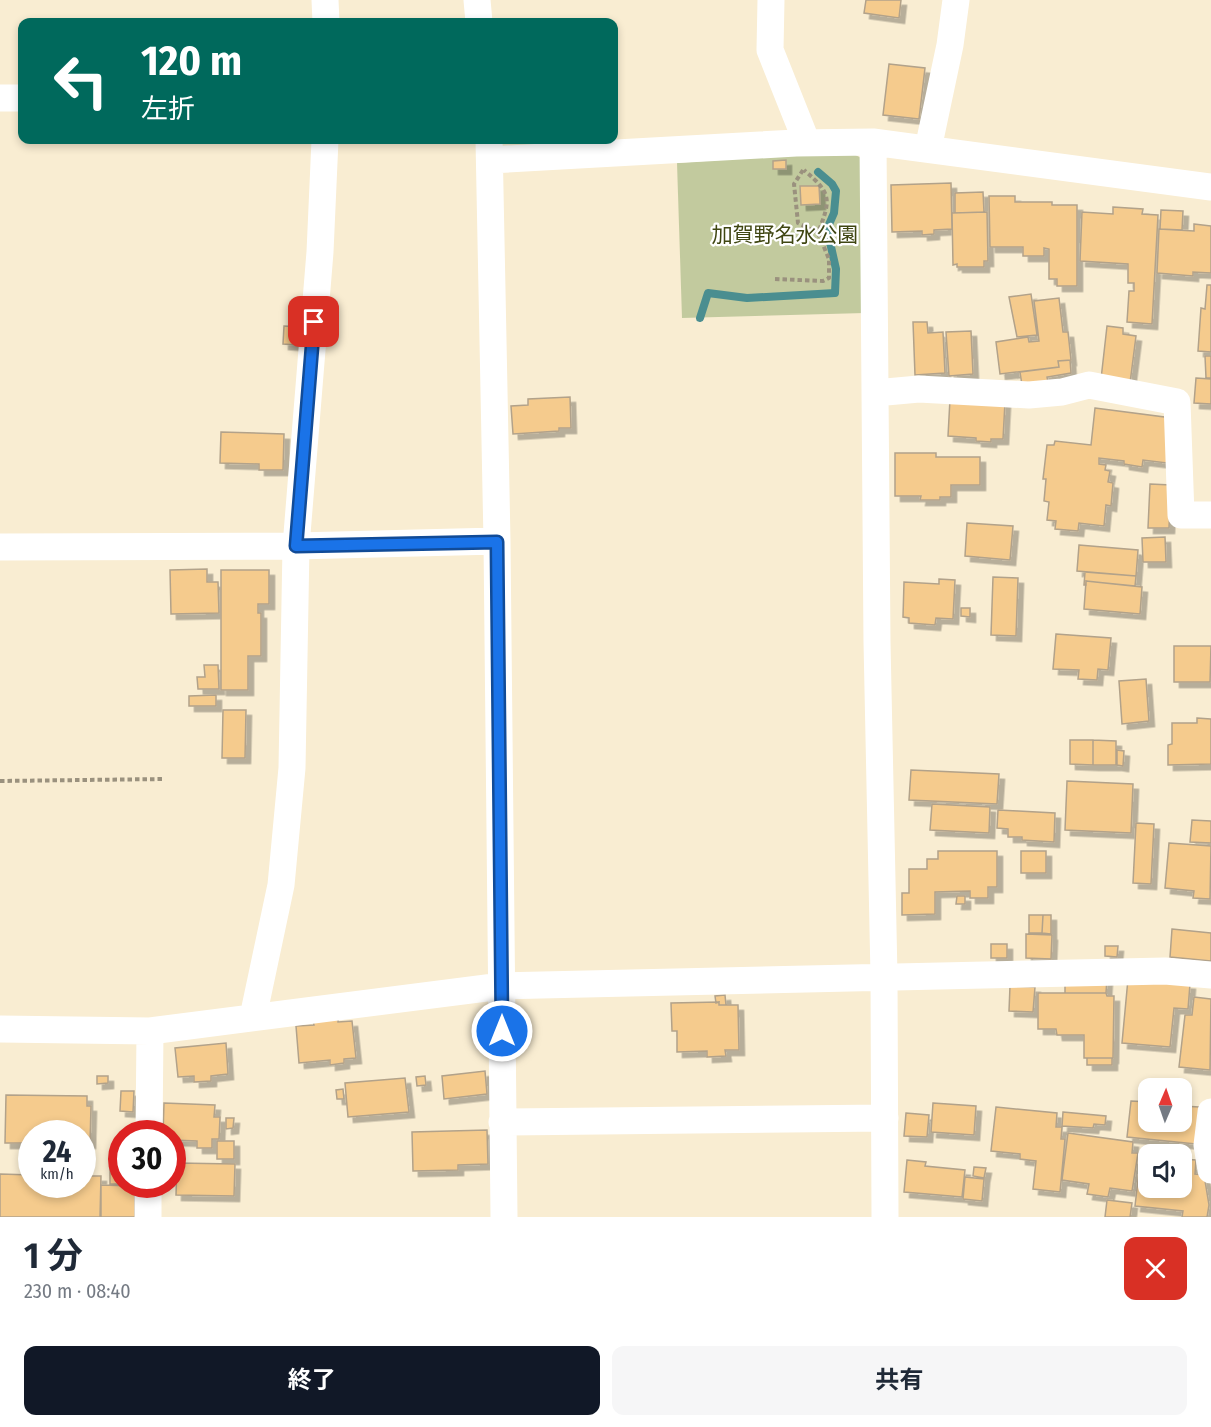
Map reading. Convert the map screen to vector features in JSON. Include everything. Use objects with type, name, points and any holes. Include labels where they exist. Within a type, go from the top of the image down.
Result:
[{"type":"street","points":[[325,0],[326,18]]},
{"type":"street","points":[[477,0],[478,18]]},
{"type":"street","points":[[771,0],[770,50],[802,143]]},
{"type":"street","points":[[928,149],[950,45],[956,0]]},
{"type":"street","points":[[0,98],[18,98]]},
{"type":"street","points":[[873,142],[885,1217]]},
{"type":"street","points":[[504,1217],[497,542],[489,150],[873,142],[1211,187]]},
{"type":"street","points":[[253,1017],[280,885],[291,780],[296,546],[320,252],[325,144]]},
{"type":"street","points":[[875,393],[919,389],[1029,395],[1062,392],[1089,385],[1177,402],[1181,515],[1211,515]]},
{"type":"street","points":[[0,548],[497,542]]},
{"type":"street","points":[[0,1029],[150,1031],[502,986],[1166,971],[1211,975]]},
{"type":"street","points":[[149,1120],[150,1031]]},
{"type":"street","points":[[1211,1112],[1207,1145],[1211,1170]]},
{"type":"street","points":[[502,1122],[885,1118]]},
{"type":"street","points":[[147,1217],[148,1198]]},
{"type":"path","points":[[802,143],[804,170],[794,184],[798,223],[818,232]]},
{"type":"path","points":[[775,279],[823,281],[829,278],[829,259],[818,232],[828,206],[822,185],[804,170]]},
{"type":"path","points":[[0,781],[165,779]]},
{"type":"green space","name":"加賀野名水公園","points":[[848,151],[865,160],[865,313],[682,318],[677,163]]},
{"type":"building","points":[[866,0],[901,0],[899,18],[864,13]]},
{"type":"building","points":[[889,64],[925,68],[919,119],[883,115]]},
{"type":"building","points":[[786,160],[786,169],[773,169],[773,161]]},
{"type":"building","points":[[951,183],[952,229],[934,230],[934,234],[922,235],[922,231],[892,232],[891,185]]},
{"type":"building","points":[[800,186],[819,186],[820,204],[801,205]]},
{"type":"building","points":[[983,192],[984,212],[955,213],[955,193]]},
{"type":"building","points":[[989,196],[1015,196],[1015,202],[1077,205],[1077,286],[1057,286],[1057,279],[1049,279],[1049,249],[1044,248],[1044,256],[1023,256],[1023,247],[990,247]]},
{"type":"building","points":[[1113,207],[1143,209],[1142,214],[1158,215],[1152,324],[1127,322],[1129,291],[1134,291],[1134,283],[1128,283],[1128,264],[1080,261],[1082,212],[1113,214]]},
{"type":"building","points":[[1161,210],[1183,211],[1182,230],[1160,229]]},
{"type":"building","points":[[987,212],[988,261],[984,261],[984,267],[953,265],[952,213]]},
{"type":"building","points":[[1194,224],[1211,226],[1211,273],[1193,272],[1193,276],[1157,273],[1159,229],[1194,231]]},
{"type":"building","points":[[1207,285],[1211,285],[1211,352],[1198,351],[1201,308],[1205,309]]},
{"type":"building","points":[[1031,294],[1037,335],[1017,337],[1009,297]]},
{"type":"building","points":[[1059,298],[1063,332],[1068,332],[1071,360],[1058,361],[1059,367],[1000,374],[996,342],[1028,337],[1029,342],[1039,341],[1034,301]]},
{"type":"building","points":[[913,322],[927,322],[928,333],[943,332],[945,373],[915,375]]},
{"type":"building","points":[[284,326],[301,327],[301,335],[297,335],[296,345],[283,344]]},
{"type":"building","points":[[1107,326],[1123,328],[1123,334],[1136,336],[1130,383],[1101,379]]},
{"type":"building","points":[[971,331],[973,374],[949,376],[946,332]]},
{"type":"building","points":[[1205,356],[1211,356],[1211,378],[1206,378]]},
{"type":"building","points":[[1070,360],[1071,373],[1047,377],[1048,382],[1022,385],[1020,372],[1059,367],[1058,361]]},
{"type":"building","points":[[1196,378],[1211,379],[1211,404],[1194,403]]},
{"type":"building","points":[[570,397],[571,428],[513,434],[511,406],[528,405],[528,399]]},
{"type":"building","points":[[950,399],[1005,402],[1003,439],[991,439],[991,442],[976,441],[976,438],[948,436]]},
{"type":"building","points":[[1095,408],[1172,418],[1167,463],[1143,460],[1142,467],[1124,464],[1124,461],[1099,458],[1099,464],[1106,465],[1105,470],[1110,471],[1108,482],[1113,483],[1111,506],[1106,505],[1104,526],[1079,523],[1078,531],[1055,529],[1056,521],[1047,520],[1049,502],[1044,501],[1046,479],[1043,479],[1047,445],[1054,445],[1055,441],[1091,445]]},
{"type":"building","points":[[221,432],[284,434],[283,470],[259,470],[259,464],[220,463]]},
{"type":"building","points":[[895,453],[936,453],[936,457],[980,457],[980,485],[951,485],[951,497],[940,497],[940,500],[920,500],[921,496],[895,496]]},
{"type":"building","points":[[1150,484],[1171,485],[1169,528],[1148,528]]},
{"type":"building","points":[[967,523],[1013,526],[1010,560],[965,556]]},
{"type":"building","points":[[1165,537],[1166,562],[1143,562],[1142,538]]},
{"type":"building","points":[[1079,545],[1138,550],[1136,576],[1077,571]]},
{"type":"building","points":[[207,569],[207,582],[218,582],[219,613],[171,614],[170,570]]},
{"type":"building","points":[[221,570],[269,570],[269,604],[258,604],[258,613],[261,613],[261,656],[248,656],[248,690],[221,690]]},
{"type":"building","points":[[1085,572],[1136,576],[1135,586],[1086,581],[1084,585]]},
{"type":"building","points":[[993,577],[1018,578],[1016,636],[991,635]]},
{"type":"building","points":[[939,579],[955,580],[953,619],[936,618],[935,625],[909,623],[909,618],[903,617],[904,582],[939,584]]},
{"type":"building","points":[[1086,581],[1142,587],[1140,614],[1084,609]]},
{"type":"building","points":[[961,608],[970,608],[970,617],[961,616]]},
{"type":"building","points":[[1056,634],[1111,638],[1108,670],[1098,669],[1097,680],[1078,679],[1079,670],[1053,669]]},
{"type":"building","points":[[1174,646],[1211,646],[1210,682],[1174,682]]},
{"type":"building","points":[[204,665],[218,665],[219,689],[198,689],[197,677],[205,677]]},
{"type":"building","points":[[1146,679],[1149,721],[1122,724],[1119,681]]},
{"type":"building","points":[[216,695],[216,706],[189,706],[189,696]]},
{"type":"building","points":[[223,710],[246,710],[245,758],[222,758]]},
{"type":"building","points":[[1197,718],[1211,719],[1211,764],[1168,765],[1168,745],[1172,744],[1172,723],[1197,723]]},
{"type":"building","points":[[1070,740],[1093,740],[1093,765],[1070,764]]},
{"type":"building","points":[[1093,740],[1116,741],[1116,765],[1093,765]]},
{"type":"building","points":[[1117,750],[1124,751],[1123,766],[1117,765]]},
{"type":"building","points":[[911,770],[999,774],[997,804],[909,800]]},
{"type":"building","points":[[1067,781],[1133,784],[1131,833],[1065,830]]},
{"type":"building","points":[[932,804],[990,807],[989,833],[930,830]]},
{"type":"building","points":[[998,810],[1055,813],[1054,842],[1008,837],[1008,829],[997,828]]},
{"type":"building","points":[[1192,820],[1211,821],[1211,843],[1190,842]]},
{"type":"building","points":[[1136,823],[1154,824],[1151,884],[1133,883]]},
{"type":"building","points":[[1169,843],[1211,846],[1210,899],[1193,898],[1194,891],[1165,888]]},
{"type":"building","points":[[938,851],[997,851],[997,887],[988,887],[988,898],[970,898],[970,891],[935,892],[935,914],[902,915],[902,893],[909,893],[909,869],[927,869],[927,859],[938,859]]},
{"type":"building","points":[[1021,851],[1046,851],[1046,873],[1021,873]]},
{"type":"building","points":[[957,896],[965,896],[965,904],[956,904]]},
{"type":"building","points":[[1029,915],[1043,915],[1042,933],[1029,933]]},
{"type":"building","points":[[1043,915],[1051,915],[1051,934],[1042,933]]},
{"type":"building","points":[[1172,929],[1211,933],[1211,961],[1170,957]]},
{"type":"building","points":[[1026,934],[1052,935],[1051,959],[1026,958]]},
{"type":"building","points":[[991,944],[1007,944],[1007,958],[991,958]]},
{"type":"building","points":[[1105,946],[1118,946],[1117,957],[1105,956]]},
{"type":"building","points":[[1065,978],[1107,978],[1106,993],[1065,993]]},
{"type":"building","points":[[1128,979],[1190,984],[1188,1009],[1174,1008],[1170,1047],[1122,1043]]},
{"type":"building","points":[[1010,986],[1035,987],[1033,1012],[1009,1011]]},
{"type":"building","points":[[1038,993],[1106,993],[1107,996],[1114,996],[1113,1058],[1084,1058],[1084,1035],[1057,1035],[1056,1029],[1038,1029]]},
{"type":"building","points":[[725,995],[726,1005],[716,1003],[715,996]]},
{"type":"building","points":[[1194,997],[1211,999],[1210,1070],[1179,1067],[1185,1015],[1192,1015]]},
{"type":"building","points":[[719,1002],[719,1005],[738,1005],[739,1050],[725,1050],[726,1056],[707,1057],[707,1051],[677,1052],[677,1031],[672,1031],[671,1003]]},
{"type":"building","points":[[338,1019],[338,1022],[352,1021],[356,1058],[344,1059],[344,1063],[330,1065],[330,1060],[299,1063],[296,1026],[314,1025],[313,1021]]},
{"type":"building","points":[[226,1043],[228,1074],[211,1076],[211,1081],[194,1082],[194,1076],[178,1077],[175,1048]]},
{"type":"building","points":[[1087,1058],[1112,1058],[1112,1065],[1087,1065]]},
{"type":"building","points":[[485,1071],[487,1094],[444,1099],[442,1076]]},
{"type":"building","points":[[97,1076],[108,1076],[108,1083],[97,1084]]},
{"type":"building","points":[[425,1076],[426,1085],[417,1086],[416,1077]]},
{"type":"building","points":[[405,1078],[409,1112],[348,1117],[345,1083]]},
{"type":"building","points":[[343,1089],[344,1099],[337,1099],[336,1090]]},
{"type":"building","points":[[121,1091],[134,1091],[133,1112],[120,1111]]},
{"type":"building","points":[[6,1095],[87,1096],[87,1106],[91,1106],[91,1120],[18,1120],[18,1143],[5,1143]]},
{"type":"building","points":[[1131,1101],[1138,1101],[1138,1132],[1192,1132],[1192,1107],[1199,1107],[1196,1144],[1127,1137]]},
{"type":"building","points":[[164,1103],[215,1105],[214,1117],[220,1117],[219,1139],[212,1139],[212,1148],[197,1148],[197,1141],[186,1141],[186,1120],[163,1120]]},
{"type":"building","points":[[933,1103],[976,1106],[974,1135],[931,1132]]},
{"type":"building","points":[[996,1107],[1057,1113],[1056,1127],[1062,1127],[1061,1139],[1065,1139],[1060,1192],[1033,1189],[1036,1161],[1020,1159],[1020,1154],[991,1151]]},
{"type":"building","points":[[1063,1112],[1106,1116],[1105,1125],[1094,1124],[1093,1128],[1062,1126]]},
{"type":"building","points":[[906,1113],[929,1115],[927,1137],[904,1136]]},
{"type":"building","points":[[226,1118],[234,1118],[233,1128],[226,1129]]},
{"type":"building","points":[[487,1130],[488,1164],[458,1165],[458,1170],[413,1171],[412,1132]]},
{"type":"building","points":[[1068,1133],[1133,1142],[1132,1153],[1138,1153],[1132,1191],[1110,1188],[1108,1197],[1087,1194],[1089,1184],[1062,1180]]},
{"type":"building","points":[[217,1141],[234,1141],[234,1159],[217,1159]]},
{"type":"building","points":[[907,1160],[926,1162],[925,1166],[965,1170],[962,1197],[904,1192]]},
{"type":"building","points":[[1192,1160],[1196,1160],[1195,1174],[1204,1175],[1209,1205],[1207,1217],[1182,1217],[1183,1211],[1135,1206],[1138,1180],[1138,1198],[1192,1198]]},
{"type":"building","points":[[186,1163],[235,1164],[234,1196],[186,1195]]},
{"type":"building","points":[[974,1167],[986,1168],[984,1178],[973,1176]]},
{"type":"building","points":[[0,1174],[18,1175],[18,1198],[96,1198],[96,1176],[101,1176],[100,1217],[0,1217]]},
{"type":"building","points":[[965,1177],[984,1179],[982,1201],[963,1199]]},
{"type":"building","points":[[101,1185],[108,1185],[108,1198],[135,1198],[135,1217],[101,1217]]},
{"type":"building","points":[[1107,1200],[1132,1203],[1130,1217],[1105,1217]]},
{"type":"waterway","points":[[700,318],[708,293],[747,298],[835,293],[836,269],[827,229],[834,213],[836,191],[832,184],[818,172]]},
{"type":"route","points":[[314,322],[296,546],[497,542],[502,1031]]}]
